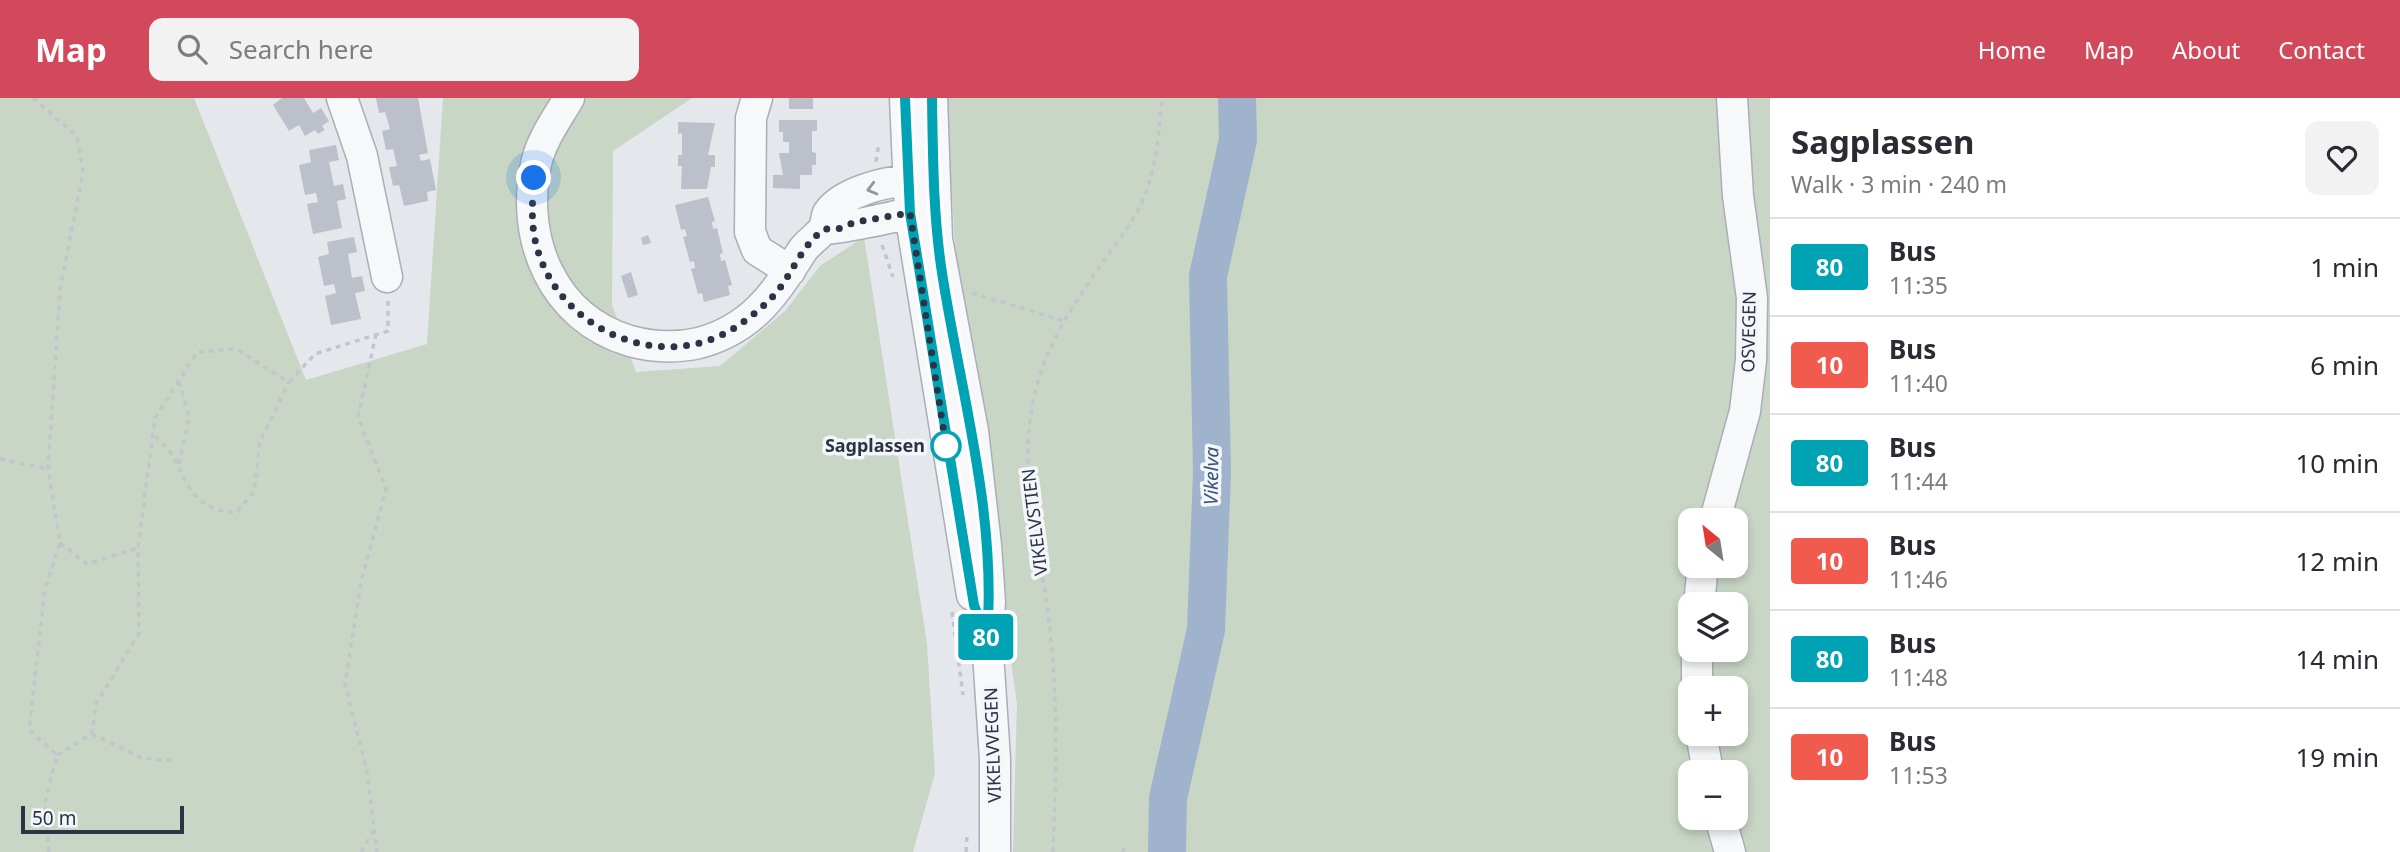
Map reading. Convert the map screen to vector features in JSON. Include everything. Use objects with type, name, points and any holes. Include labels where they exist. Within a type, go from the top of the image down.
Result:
[{"type":"street","points":[[342,98],[362,156],[387,276]]},
{"type":"street","points":[[569,98],[540,150],[532,209],[534,234],[551,281],[584,318],[609,334],[643,344],[698,343],[735,328],[773,297],[808,244],[824,229],[828,214],[849,197],[907,181],[935,193],[910,213],[855,222],[838,229],[824,229]]},
{"type":"street","points":[[757,98],[750,128],[750,232],[757,250],[790,271]]},
{"type":"street","name":"VIKELVVEGEN","points":[[905,98],[910,213],[974,605],[987,638]]},
{"type":"street","name":"VIKELVVEGEN","points":[[932,98],[935,193],[943,281],[973,431],[981,489],[990,603],[987,638],[995,759],[995,852]]},
{"type":"street","name":"OSVEGEN","points":[[1718,508],[1745,411],[1751,360],[1752,298],[1738,196],[1732,98]]},
{"type":"street","points":[[1724,830],[1730,852]]},
{"type":"path","points":[[33,98],[77,136],[83,172],[60,290],[48,468],[60,542],[45,589],[29,730],[57,755]]},
{"type":"path","name":"VIKELVSTIEN","points":[[1053,852],[1056,744],[1054,683],[1050,628],[1034,540],[1027,465],[1036,388],[1064,321],[1140,206],[1150,180],[1158,142],[1162,98]]},
{"type":"path","points":[[155,436],[168,447],[195,499],[216,511],[236,513],[254,492],[260,441],[289,382],[315,354],[388,331],[387,276]]},
{"type":"path","points":[[943,281],[966,291],[1064,321]]},
{"type":"path","points":[[376,334],[358,417],[386,489],[361,582],[345,684],[367,772],[377,852]]},
{"type":"path","points":[[92,734],[96,704],[139,633],[138,548],[155,436],[155,418],[180,383],[197,352],[236,349],[289,382]]},
{"type":"path","points":[[178,466],[189,418],[180,383]]},
{"type":"path","points":[[0,459],[48,468]]},
{"type":"path","points":[[60,542],[87,564],[138,548]]},
{"type":"path","points":[[49,852],[46,802],[57,755],[92,734]]},
{"type":"path","points":[[92,734],[142,758],[177,761]]},
{"type":"path","points":[[361,852],[374,829]]},
{"type":"path","points":[[1122,852],[1126,845]]},
{"type":"green space","points":[[0,98],[194,98],[306,380],[427,344],[443,98],[692,98],[613,151],[612,305],[636,372],[720,366],[785,311],[820,266],[864,237],[927,644],[935,773],[913,852],[0,852]]},
{"type":"green space","points":[[946,98],[1770,98],[1770,852],[1013,852],[1017,704],[957,278]]},
{"type":"building","points":[[282,98],[304,98],[313,113],[321,108],[329,121],[322,126],[325,130],[318,134],[315,130],[305,136],[299,125],[289,131],[273,105]]},
{"type":"building","points":[[376,98],[418,98],[428,153],[419,155],[421,161],[430,159],[436,190],[427,192],[428,201],[404,206],[399,185],[393,186],[389,167],[397,166],[393,149],[386,150],[382,131],[390,129],[385,112],[379,113]]},
{"type":"building","points":[[789,98],[813,98],[813,109],[789,109]]},
{"type":"building","points":[[779,120],[817,120],[817,131],[812,131],[812,152],[816,153],[816,165],[812,165],[812,175],[800,175],[800,189],[773,188],[773,175],[783,175],[779,153],[789,153],[789,142],[783,142],[783,132],[779,132]]},
{"type":"building","points":[[678,122],[715,123],[708,155],[715,155],[715,167],[711,167],[707,189],[681,189],[682,166],[678,166],[678,155],[682,155],[682,133],[678,134]]},
{"type":"building","points":[[336,145],[339,160],[329,162],[334,186],[343,184],[346,199],[337,201],[342,228],[313,234],[307,204],[318,202],[316,193],[305,195],[299,165],[311,162],[309,150]]},
{"type":"building","points":[[708,197],[715,221],[712,222],[713,229],[717,228],[723,253],[720,254],[721,261],[725,260],[732,285],[728,286],[730,295],[704,302],[702,293],[698,294],[691,269],[695,268],[694,261],[690,262],[683,237],[687,236],[685,229],[681,230],[675,205]]},
{"type":"building","points":[[648,235],[651,243],[643,245],[641,238]]},
{"type":"building","points":[[354,237],[357,252],[348,254],[352,278],[362,276],[365,291],[355,293],[361,319],[331,325],[325,296],[336,293],[334,284],[324,286],[318,257],[329,254],[327,242]]},
{"type":"building","points":[[631,272],[638,295],[628,298],[621,276]]},
{"type":"waterway","name":"Vikelva","points":[[1167,852],[1168,798],[1206,630],[1212,472],[1208,276],[1238,140],[1237,98]]},
{"type":"bus line","name":"80","points":[[905,98],[907,181],[924,314],[974,605],[987,638],[990,603],[981,489],[973,431],[937,239],[932,98]]},
{"type":"place","name":"Sagplassen","points":[[946,446]]},
{"type":"route","points":[[534,178],[534,234],[540,257],[551,281],[576,312],[601,330],[616,337],[655,346],[698,343],[735,328],[773,297],[813,237],[824,229],[838,229],[855,222],[910,213],[946,446]]}]
